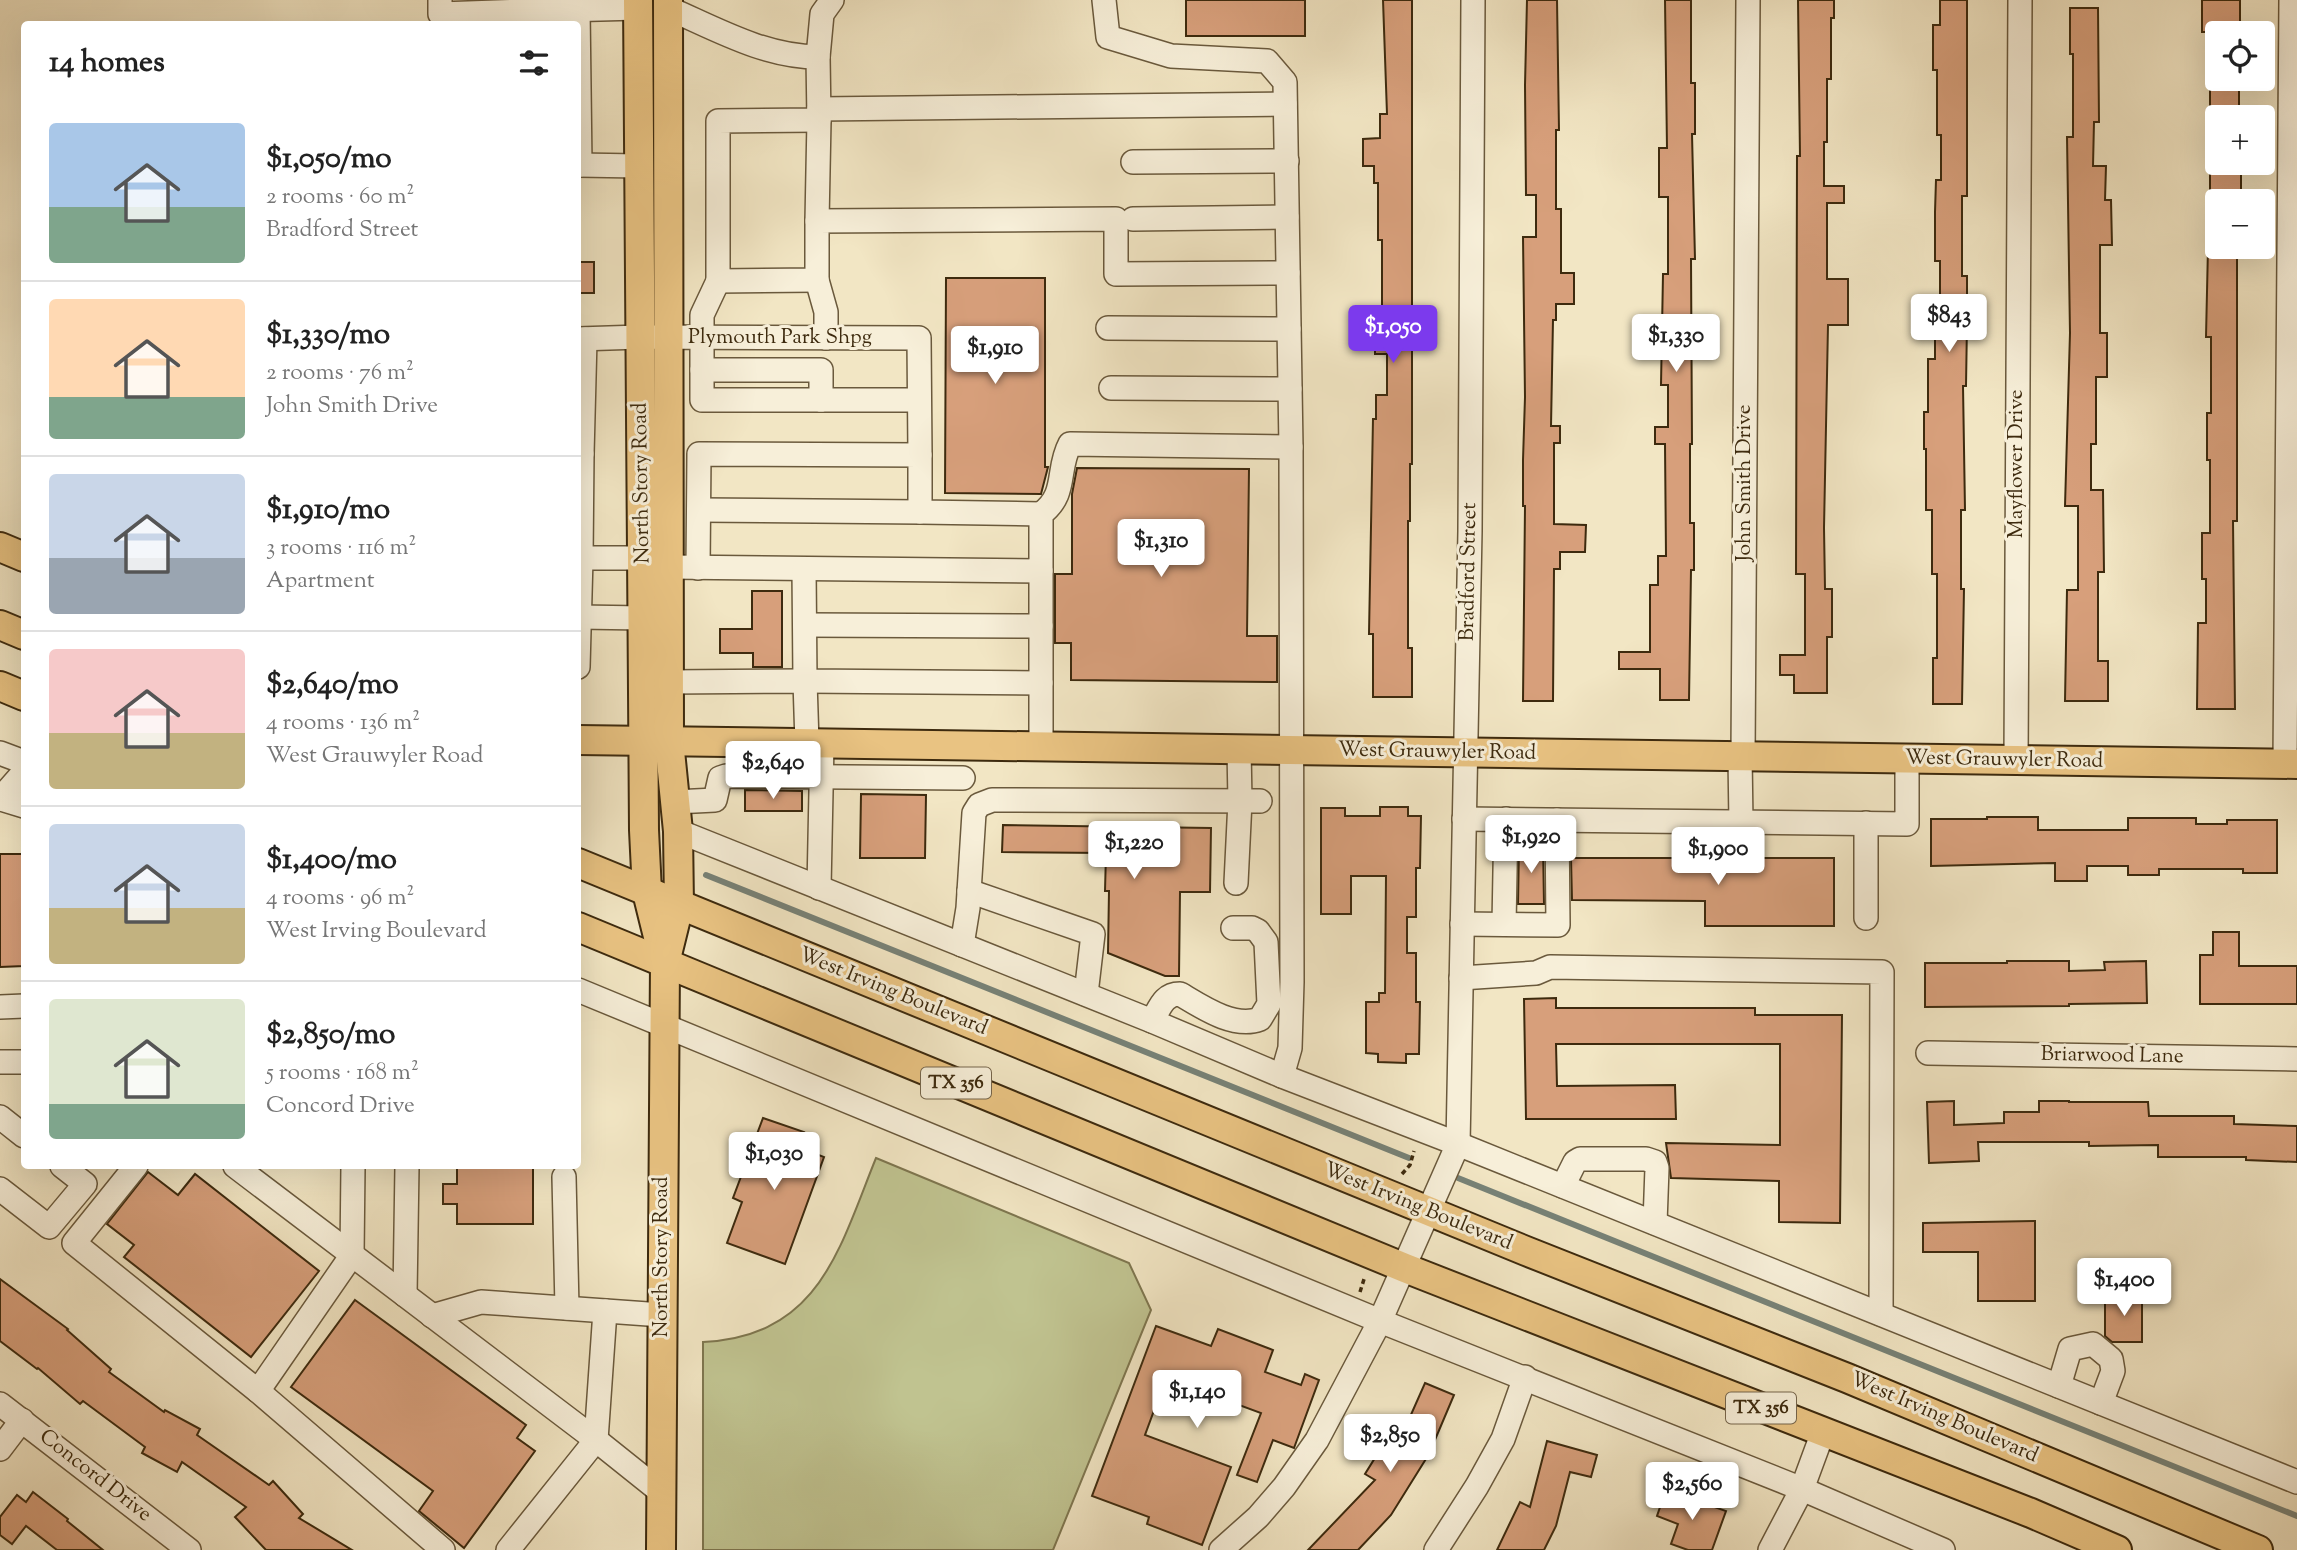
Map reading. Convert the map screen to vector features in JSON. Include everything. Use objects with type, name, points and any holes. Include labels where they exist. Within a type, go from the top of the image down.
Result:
[{"type":"main road","points":[[638,4],[668,4]]},
{"type":"main road","name":"North Story Road","points":[[638,4],[640,337],[656,563],[669,682],[657,741],[647,892],[665,963]]},
{"type":"main road","name":"North Story Road","points":[[661,1550],[663,1026],[665,963],[679,906],[678,831],[675,802],[657,741],[644,618],[656,563],[669,337],[668,4]]},
{"type":"main road","points":[[0,547],[21,556]]},
{"type":"main road","points":[[0,625],[21,634]]},
{"type":"main road","points":[[0,686],[21,695]]},
{"type":"main road","name":"West Grauwyler Road","points":[[581,740],[2291,764]]},
{"type":"main road","name":"West Irving Boulevard","points":[[581,864],[1428,1211],[1847,1378],[2258,1550]]},
{"type":"main road","name":"TX 356","points":[[581,928],[1405,1268],[2031,1513],[2117,1550]]},
{"type":"street","points":[[440,0],[440,15],[578,10],[638,4]]},
{"type":"street","points":[[826,338],[826,312],[817,280],[818,57],[822,14],[832,0]]},
{"type":"street","points":[[1104,0],[1108,37],[1171,56],[1267,61],[1285,82],[1291,447],[1292,750],[1290,1048],[1282,1076]]},
{"type":"street","name":"Bradford Street","points":[[1458,1144],[1470,517],[1474,0]]},
{"type":"street","name":"John Smith Drive","points":[[1741,823],[1748,0]]},
{"type":"street","name":"Mayflower Drive","points":[[2016,760],[2020,0]]},
{"type":"street","points":[[2291,0],[2291,764]]},
{"type":"street","points":[[668,4],[755,45],[791,56],[818,57]]},
{"type":"street","points":[[578,10],[578,21]]},
{"type":"street","points":[[920,512],[919,400],[702,400],[702,315],[718,281],[718,121],[819,114],[1286,104]]},
{"type":"street","points":[[1133,162],[1287,161]]},
{"type":"street","points":[[581,165],[639,166]]},
{"type":"street","points":[[1133,219],[1287,217]]},
{"type":"street","points":[[817,221],[1116,219],[1116,274],[1288,273]]},
{"type":"street","points":[[718,281],[817,280]]},
{"type":"street","points":[[1108,328],[1289,330]]},
{"type":"street","name":"Plymouth Park Shpg","points":[[581,339],[919,338],[919,400]]},
{"type":"street","points":[[1111,388],[1290,389]]},
{"type":"street","points":[[699,510],[1041,514],[1053,505],[1061,484],[1063,456],[1070,444],[1291,447]]},
{"type":"street","points":[[698,568],[699,454],[920,455]]},
{"type":"street","points":[[1041,514],[1041,745]]},
{"type":"street","points":[[581,558],[698,568],[1041,571]]},
{"type":"street","points":[[804,569],[805,681],[821,776],[820,888]]},
{"type":"street","points":[[581,617],[644,618]]},
{"type":"street","points":[[805,625],[1041,626]]},
{"type":"street","points":[[669,682],[1041,683]]},
{"type":"street","points":[[964,745],[963,778],[979,805]]},
{"type":"street","points":[[1236,883],[1250,801],[1239,749]]},
{"type":"street","points":[[0,753],[21,761]]},
{"type":"street","points":[[1464,819],[1907,824],[1907,759]]},
{"type":"street","points":[[21,776],[1,799],[21,805]]},
{"type":"street","points":[[675,802],[715,800],[720,778],[726,776],[963,778]]},
{"type":"street","points":[[962,945],[974,813],[979,805],[992,800],[1250,801]]},
{"type":"street","points":[[1504,924],[1506,819]]},
{"type":"street","points":[[1462,924],[1558,925],[1557,820]]},
{"type":"street","points":[[1866,824],[1866,918]]},
{"type":"street","points":[[678,831],[2297,1482]]},
{"type":"street","points":[[969,891],[1093,934],[1086,994]]},
{"type":"street","points":[[1152,1021],[1163,1000],[1173,994],[1180,994],[1224,1017],[1246,1023],[1260,1019],[1269,1004],[1266,942],[1258,931],[1252,928],[1233,928]]},
{"type":"street","points":[[1461,978],[1536,973],[1550,967],[1882,972],[1881,1314]]},
{"type":"street","points":[[581,991],[1380,1321],[1802,1489],[1930,1547]]},
{"type":"street","points":[[0,1007],[21,1006]]},
{"type":"street","name":"Briarwood Lane","points":[[1928,1053],[2297,1059]]},
{"type":"street","points":[[0,1062],[21,1062]]},
{"type":"street","points":[[0,1116],[21,1134]]},
{"type":"street","points":[[1221,1550],[1258,1517],[1284,1487],[1317,1440],[1380,1321],[1458,1144]]},
{"type":"street","points":[[1563,1186],[1575,1162],[1580,1159],[1646,1159],[1655,1162],[1655,1223]]},
{"type":"street","points":[[0,1189],[49,1227],[85,1184],[66,1169]]},
{"type":"street","points":[[134,1169],[74,1243],[258,1391],[443,1550]]},
{"type":"street","points":[[241,1169],[661,1492]]},
{"type":"street","points":[[258,1391],[352,1255],[353,1169]]},
{"type":"street","points":[[405,1295],[407,1169]]},
{"type":"street","points":[[564,1177],[567,1308]]},
{"type":"street","points":[[432,1316],[481,1302],[662,1315]]},
{"type":"street","points":[[508,1550],[596,1440],[605,1311]]},
{"type":"street","points":[[2059,1386],[2070,1349],[2093,1344],[2111,1359],[2113,1371],[2101,1403]]},
{"type":"street","points":[[1436,1550],[1503,1439],[1525,1377]]},
{"type":"street","name":"Concord Drive","points":[[0,1404],[189,1550]]},
{"type":"street","points":[[0,1449],[22,1420]]},
{"type":"street","points":[[1770,1550],[1802,1489],[1823,1432]]},
{"type":"path","points":[[1398,1179],[1410,1166],[1416,1142]]},
{"type":"path","points":[[1359,1295],[1368,1267]]},
{"type":"green space","points":[[876,1158],[1129,1263],[1151,1310],[1053,1550],[703,1550],[703,1342],[743,1336],[774,1324],[799,1305],[820,1282],[836,1255]]},
{"type":"building","points":[[1186,0],[1305,0],[1305,36],[1186,36]]},
{"type":"building","points":[[1383,0],[1412,0],[1412,464],[1408,521],[1408,648],[1412,648],[1412,697],[1373,697],[1373,634],[1369,634],[1373,419],[1376,419],[1376,395],[1387,395],[1387,354],[1375,354],[1375,320],[1382,320],[1382,240],[1378,240],[1378,183],[1374,183],[1374,166],[1363,166],[1363,139],[1380,138],[1380,114],[1387,114]]},
{"type":"building","points":[[1527,0],[1557,0],[1559,130],[1556,130],[1556,209],[1561,209],[1561,273],[1574,273],[1574,304],[1556,304],[1556,320],[1553,320],[1551,426],[1560,426],[1560,443],[1554,443],[1554,524],[1586,525],[1585,552],[1560,552],[1560,569],[1554,569],[1553,701],[1523,701],[1523,237],[1536,237],[1536,195],[1526,195]]},
{"type":"building","points":[[1665,0],[1691,0],[1691,83],[1695,83],[1695,134],[1692,134],[1695,259],[1691,259],[1690,444],[1690,523],[1694,523],[1694,570],[1691,570],[1689,700],[1660,700],[1660,669],[1619,669],[1619,652],[1650,652],[1650,585],[1658,585],[1658,556],[1666,556],[1665,444],[1655,444],[1655,427],[1668,427],[1668,385],[1661,385],[1663,274],[1668,274],[1668,197],[1659,197],[1659,148],[1667,148]]},
{"type":"building","points":[[1798,0],[1834,0],[1834,18],[1831,18],[1831,79],[1827,79],[1824,186],[1844,186],[1844,203],[1827,203],[1827,279],[1848,279],[1848,325],[1828,325],[1824,528],[1825,589],[1832,589],[1832,637],[1827,637],[1827,693],[1794,693],[1794,675],[1780,675],[1780,655],[1805,655],[1805,574],[1796,574],[1797,156],[1800,156]]},
{"type":"building","points":[[1940,0],[1967,0],[1967,196],[1962,196],[1962,276],[1967,276],[1967,323],[1966,386],[1963,386],[1965,510],[1961,510],[1961,589],[1964,589],[1962,704],[1933,704],[1933,658],[1937,658],[1937,574],[1932,574],[1932,510],[1926,510],[1924,449],[1924,412],[1928,412],[1928,359],[1935,359],[1935,307],[1940,307],[1940,261],[1935,261],[1935,212],[1936,180],[1941,180],[1941,135],[1937,135],[1937,70],[1933,70],[1933,25],[1940,25]]},
{"type":"building","points":[[2202,0],[2240,0],[2240,21],[2205,21],[2205,32],[2202,32]]},
{"type":"building","points":[[2070,8],[2098,8],[2099,122],[2094,122],[2093,166],[2106,166],[2105,200],[2111,200],[2112,245],[2100,245],[2100,333],[2107,333],[2107,377],[2096,377],[2096,444],[2091,444],[2091,490],[2103,490],[2104,572],[2098,572],[2098,661],[2108,661],[2108,701],[2065,701],[2067,590],[2078,590],[2078,506],[2065,506],[2070,333],[2067,137],[2073,137]]},
{"type":"building","points":[[2210,91],[2239,91],[2239,105],[2210,105]]},
{"type":"building","points":[[2210,175],[2241,175],[2241,189],[2210,189]]},
{"type":"building","points":[[2208,259],[2237,259],[2237,521],[2233,521],[2235,709],[2197,709],[2198,623],[2206,623],[2202,533],[2210,533],[2207,413],[2211,413],[2211,337],[2206,337]]},
{"type":"building","points":[[581,262],[594,262],[594,293],[581,293]]},
{"type":"building","points":[[946,278],[1045,278],[1045,467],[1048,467],[1041,494],[945,493]]},
{"type":"building","points":[[1077,468],[1249,469],[1247,636],[1277,636],[1277,682],[1071,680],[1071,643],[1055,643],[1055,574],[1072,574],[1072,494]]},
{"type":"building","points":[[752,591],[782,591],[782,667],[753,667],[753,653],[720,653],[720,629],[752,629]]},
{"type":"building","points":[[745,790],[802,791],[802,811],[745,811]]},
{"type":"building","points":[[861,794],[926,795],[925,858],[860,858]]},
{"type":"building","points":[[1380,807],[1408,807],[1408,816],[1421,816],[1420,868],[1416,868],[1416,917],[1407,917],[1407,953],[1416,953],[1416,1002],[1420,1002],[1419,1054],[1406,1054],[1406,1063],[1378,1062],[1378,1054],[1366,1053],[1366,1002],[1379,1002],[1379,993],[1385,993],[1386,876],[1351,876],[1351,914],[1321,914],[1321,808],[1345,808],[1345,816],[1380,816]]},
{"type":"building","points":[[2038,817],[2038,830],[2128,830],[2128,818],[2196,818],[2196,824],[2227,824],[2227,820],[2277,820],[2277,873],[2243,873],[2243,869],[2159,869],[2159,875],[2128,875],[2128,866],[2087,866],[2087,881],[2055,881],[2055,863],[1931,866],[1931,819]]},
{"type":"building","points":[[1003,825],[1211,828],[1210,892],[1180,892],[1179,976],[1165,976],[1108,953],[1109,891],[1105,891],[1106,853],[1002,852]]},
{"type":"building","points":[[1519,846],[1543,846],[1544,904],[1518,904]]},
{"type":"building","points":[[0,854],[21,854],[21,966],[0,967]]},
{"type":"building","points":[[1571,858],[1834,858],[1834,926],[1705,926],[1705,901],[1572,900]]},
{"type":"building","points":[[2213,932],[2239,932],[2239,966],[2297,966],[2297,1004],[2200,1004],[2200,955],[2213,955]]},
{"type":"building","points":[[2069,961],[2069,971],[2105,970],[2104,962],[2146,961],[2147,1003],[1925,1007],[1925,963]]},
{"type":"building","points":[[1556,998],[1556,1008],[1755,1008],[1755,1015],[1842,1015],[1840,1223],[1779,1222],[1779,1181],[1671,1178],[1666,1143],[1780,1145],[1780,1044],[1556,1044],[1557,1086],[1675,1085],[1676,1119],[1526,1119],[1524,999]]},
{"type":"building","points":[[1954,1101],[1954,1125],[2004,1123],[2004,1112],[2039,1112],[2039,1101],[2069,1101],[2148,1102],[2149,1116],[2234,1116],[2234,1124],[2297,1126],[2297,1162],[2246,1160],[2246,1157],[2158,1157],[2158,1145],[2089,1146],[2089,1142],[1978,1142],[1979,1161],[1929,1163],[1927,1102]]},
{"type":"building","points":[[763,1118],[804,1132],[798,1147],[824,1157],[785,1264],[727,1243],[742,1202],[733,1198]]},
{"type":"building","points":[[457,1169],[533,1169],[533,1224],[457,1224],[457,1204],[443,1204],[443,1184],[457,1184]]},
{"type":"building","points":[[148,1172],[178,1195],[195,1174],[319,1271],[251,1357],[124,1257],[134,1245],[107,1224]]},
{"type":"building","points":[[2035,1221],[2035,1301],[1978,1301],[1978,1252],[1923,1252],[1923,1223]]},
{"type":"building","points":[[0,1279],[68,1329],[111,1369],[109,1372],[164,1412],[165,1410],[200,1429],[197,1435],[269,1485],[273,1481],[303,1514],[299,1518],[352,1550],[266,1550],[235,1517],[246,1507],[182,1462],[177,1472],[142,1453],[145,1447],[83,1401],[80,1404],[38,1368],[0,1341]]},
{"type":"building","points":[[2105,1295],[2142,1295],[2142,1342],[2112,1342],[2105,1336]]},
{"type":"building","points":[[355,1300],[526,1425],[517,1438],[535,1451],[464,1548],[419,1511],[433,1491],[291,1387]]},
{"type":"building","points":[[1156,1326],[1211,1346],[1218,1329],[1273,1350],[1265,1372],[1301,1385],[1305,1374],[1319,1380],[1294,1448],[1273,1440],[1257,1482],[1237,1475],[1261,1413],[1166,1378],[1145,1435],[1231,1467],[1202,1545],[1147,1524],[1149,1517],[1092,1496]]},
{"type":"building","points":[[1425,1383],[1454,1395],[1429,1454],[1391,1515],[1358,1550],[1308,1550],[1375,1480],[1365,1474],[1393,1429],[1402,1435]]},
{"type":"building","points":[[1547,1441],[1597,1455],[1591,1477],[1570,1472],[1556,1526],[1544,1550],[1497,1550],[1520,1502],[1530,1507]]},
{"type":"building","points":[[1666,1490],[1726,1511],[1712,1550],[1688,1550],[1671,1544],[1678,1524],[1657,1516]]},
{"type":"building","points":[[33,1492],[103,1550],[57,1550],[26,1526],[12,1544],[0,1535],[0,1517],[17,1495],[26,1502]]},
{"type":"waterway","points":[[706,875],[1409,1158]]},
{"type":"waterway","points":[[1458,1178],[2297,1516]]}]
